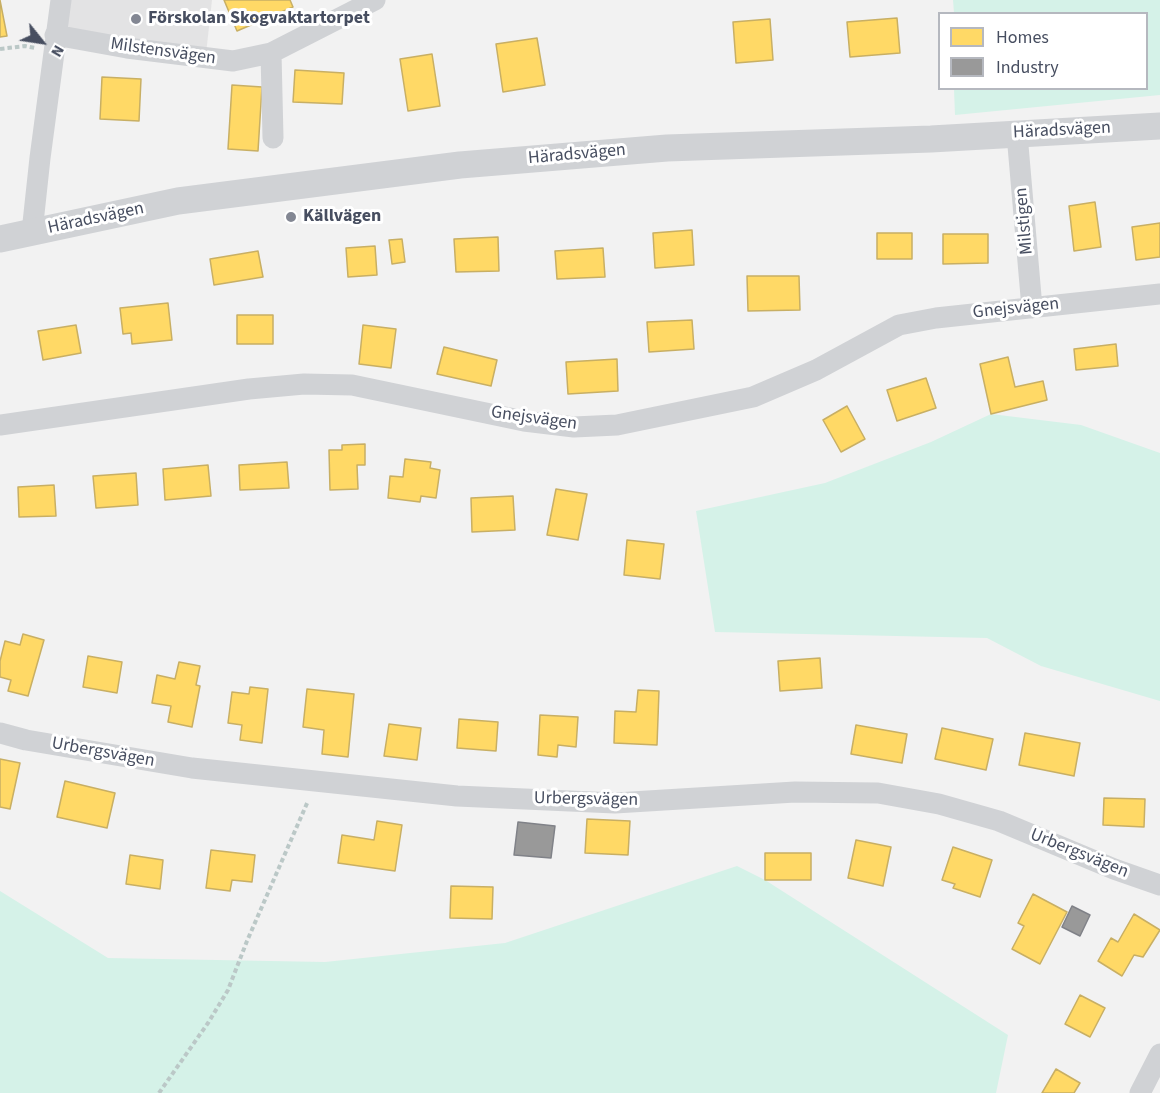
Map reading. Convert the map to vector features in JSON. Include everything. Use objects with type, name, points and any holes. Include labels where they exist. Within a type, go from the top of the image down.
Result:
[{"type":"street","points":[[32,232],[61,0]]},
{"type":"street","name":"Milstensvägen","points":[[54,44],[126,48],[233,61],[271,53],[375,0]]},
{"type":"street","points":[[271,53],[273,138]]},
{"type":"street","name":"Häradsvägen","points":[[0,239],[178,201],[460,165],[667,148],[931,139],[1160,126]]},
{"type":"street","name":"Milstigen","points":[[1017,134],[1032,308]]},
{"type":"street","name":"Gnejsvägen","points":[[0,425],[249,389],[304,384],[352,385],[524,421],[574,427],[618,425],[753,397],[816,370],[898,324],[1160,294]]},
{"type":"street","name":"Urbergsvägen","points":[[0,733],[26,740],[192,768],[457,795],[615,803],[795,792],[878,792],[939,804],[999,821],[1114,869],[1160,885]]},
{"type":"street","points":[[1140,1093],[1160,1053]]},
{"type":"path","points":[[0,49],[54,44]]},
{"type":"path","points":[[159,1093],[228,990],[247,940],[316,781]]},
{"type":"shaded area","name":"Förskolan Skogvaktartorpet","points":[[66,0],[212,0],[206,54],[58,37]]},
{"type":"green space","points":[[953,0],[1160,0],[1160,95],[955,115],[954,90],[1148,90],[1148,12],[954,12]]},
{"type":"green space","points":[[991,414],[1081,425],[1160,453],[1160,701],[1041,666],[987,638],[715,632],[696,511],[825,483],[931,442]]},
{"type":"green space","points":[[737,866],[765,880],[1008,1035],[996,1093],[0,1093],[0,891],[108,958],[325,962],[505,943]]},
{"type":"building: Homes","points":[[0,0],[7,36],[0,37]]},
{"type":"building: Homes","points":[[224,0],[290,0],[293,7],[237,31]]},
{"type":"building: Homes","points":[[897,18],[900,53],[850,57],[847,22]]},
{"type":"building: Homes","points":[[770,19],[773,60],[736,63],[733,22]]},
{"type":"building: Homes","points":[[537,38],[545,85],[503,92],[496,44]]},
{"type":"building: Homes","points":[[432,54],[440,106],[408,111],[400,59]]},
{"type":"building: Homes","points":[[295,70],[344,73],[342,104],[293,102]]},
{"type":"building: Homes","points":[[102,77],[141,79],[139,121],[100,119]]},
{"type":"building: Homes","points":[[232,85],[262,87],[258,151],[228,149]]},
{"type":"building: Homes","points":[[1095,202],[1101,247],[1074,251],[1069,206]]},
{"type":"building: Homes","points":[[1160,223],[1160,257],[1136,260],[1132,227]]},
{"type":"building: Homes","points":[[692,230],[694,265],[655,268],[653,233]]},
{"type":"building: Homes","points":[[877,233],[912,233],[912,259],[877,259]]},
{"type":"building: Homes","points":[[943,234],[988,234],[988,263],[943,264]]},
{"type":"building: Homes","points":[[498,237],[499,271],[456,272],[454,239]]},
{"type":"building: Homes","points":[[402,239],[405,262],[392,264],[389,240]]},
{"type":"building: Homes","points":[[375,246],[377,275],[348,277],[346,248]]},
{"type":"building: Homes","points":[[603,248],[605,277],[557,279],[555,251]]},
{"type":"building: Homes","points":[[258,251],[263,277],[214,285],[210,259]]},
{"type":"building: Homes","points":[[747,276],[799,276],[800,310],[748,311]]},
{"type":"building: Homes","points":[[168,303],[172,340],[132,344],[131,333],[123,334],[120,308]]},
{"type":"building: Homes","points":[[237,315],[273,315],[273,344],[237,344]]},
{"type":"building: Homes","points":[[692,320],[694,349],[649,352],[647,322]]},
{"type":"building: Homes","points":[[76,325],[81,353],[43,360],[38,331]]},
{"type":"building: Homes","points":[[363,325],[396,329],[391,368],[359,364]]},
{"type":"building: Homes","points":[[1116,344],[1118,366],[1076,370],[1074,349]]},
{"type":"building: Homes","points":[[444,347],[497,360],[491,386],[437,374]]},
{"type":"building: Homes","points":[[1008,357],[1015,387],[1043,381],[1047,400],[991,414],[980,364]]},
{"type":"building: Homes","points":[[617,359],[618,391],[568,394],[566,362]]},
{"type":"building: Homes","points":[[926,378],[936,408],[897,421],[887,390]]},
{"type":"building: Homes","points":[[847,406],[865,439],[841,452],[823,420]]},
{"type":"building: Homes","points":[[365,444],[365,465],[357,465],[358,489],[330,490],[329,450],[342,450],[342,445]]},
{"type":"building: Homes","points":[[405,459],[431,462],[430,468],[440,470],[436,498],[421,496],[420,502],[388,498],[390,476],[403,477]]},
{"type":"building: Homes","points":[[287,462],[289,488],[240,490],[239,465]]},
{"type":"building: Homes","points":[[208,465],[211,496],[165,500],[163,469]]},
{"type":"building: Homes","points":[[136,473],[138,505],[96,508],[93,476]]},
{"type":"building: Homes","points":[[54,485],[56,516],[19,517],[18,487]]},
{"type":"building: Homes","points":[[556,489],[587,494],[578,540],[547,535]]},
{"type":"building: Homes","points":[[513,496],[515,530],[472,532],[471,498]]},
{"type":"building: Homes","points":[[627,540],[664,544],[660,579],[624,575]]},
{"type":"building: Homes","points":[[23,634],[44,640],[28,696],[8,691],[11,680],[0,677],[0,661],[5,641],[20,645]]},
{"type":"building: Homes","points":[[88,656],[122,662],[117,693],[83,687]]},
{"type":"building: Homes","points":[[820,658],[822,688],[780,691],[778,661]]},
{"type":"building: Homes","points":[[179,662],[200,666],[196,685],[200,686],[192,727],[168,722],[171,706],[152,703],[157,675],[175,679]]},
{"type":"building: Homes","points":[[250,687],[268,689],[262,743],[240,740],[242,725],[228,723],[232,692],[249,694]]},
{"type":"building: Homes","points":[[307,689],[354,694],[348,757],[322,754],[324,730],[303,727]]},
{"type":"building: Homes","points":[[638,690],[659,691],[657,745],[614,743],[615,711],[636,712]]},
{"type":"building: Homes","points":[[540,715],[578,717],[576,747],[558,745],[557,757],[538,755]]},
{"type":"building: Homes","points":[[459,719],[498,722],[496,751],[457,748]]},
{"type":"building: Homes","points":[[389,724],[421,728],[417,760],[384,756]]},
{"type":"building: Homes","points":[[856,725],[907,734],[902,763],[851,754]]},
{"type":"building: Homes","points":[[942,728],[993,739],[986,770],[935,759]]},
{"type":"building: Homes","points":[[1025,733],[1080,743],[1074,776],[1019,765]]},
{"type":"building: Homes","points":[[0,759],[20,763],[10,809],[0,807]]},
{"type":"building: Homes","points":[[65,781],[115,793],[107,828],[57,817]]},
{"type":"building: Homes","points":[[1104,798],[1145,799],[1144,827],[1103,825]]},
{"type":"building: Homes","points":[[587,819],[630,821],[628,855],[585,853]]},
{"type":"building: Homes","points":[[377,821],[402,825],[395,871],[338,863],[342,835],[374,840]]},
{"type":"building: Homes","points":[[856,840],[891,847],[883,886],[848,878]]},
{"type":"building: Homes","points":[[953,847],[992,860],[980,897],[953,888],[955,884],[942,880]]},
{"type":"building: Homes","points":[[211,850],[255,855],[252,882],[232,880],[230,891],[206,888]]},
{"type":"building: Homes","points":[[765,853],[811,853],[811,880],[765,880]]},
{"type":"building: Homes","points":[[130,855],[163,860],[160,889],[126,884]]},
{"type":"building: Homes","points":[[451,886],[493,887],[492,919],[450,918]]},
{"type":"building: Homes","points":[[1033,894],[1067,912],[1040,964],[1012,949],[1024,926],[1018,923]]},
{"type":"building: Homes","points":[[1134,914],[1160,930],[1143,957],[1134,955],[1122,976],[1098,961],[1111,938],[1118,942]]},
{"type":"building: Homes","points":[[1080,995],[1105,1008],[1090,1037],[1065,1024]]},
{"type":"building: Homes","points":[[1056,1069],[1080,1083],[1074,1093],[1042,1093]]},
{"type":"building: Industry","points":[[518,822],[555,826],[551,858],[514,855]]},
{"type":"building: Industry","points":[[1072,906],[1090,915],[1080,936],[1062,927]]},
{"type":"place","name":"Förskolan Skogvaktartorpet","points":[[136,19]]},
{"type":"place","name":"Källvägen","points":[[291,217]]}]
